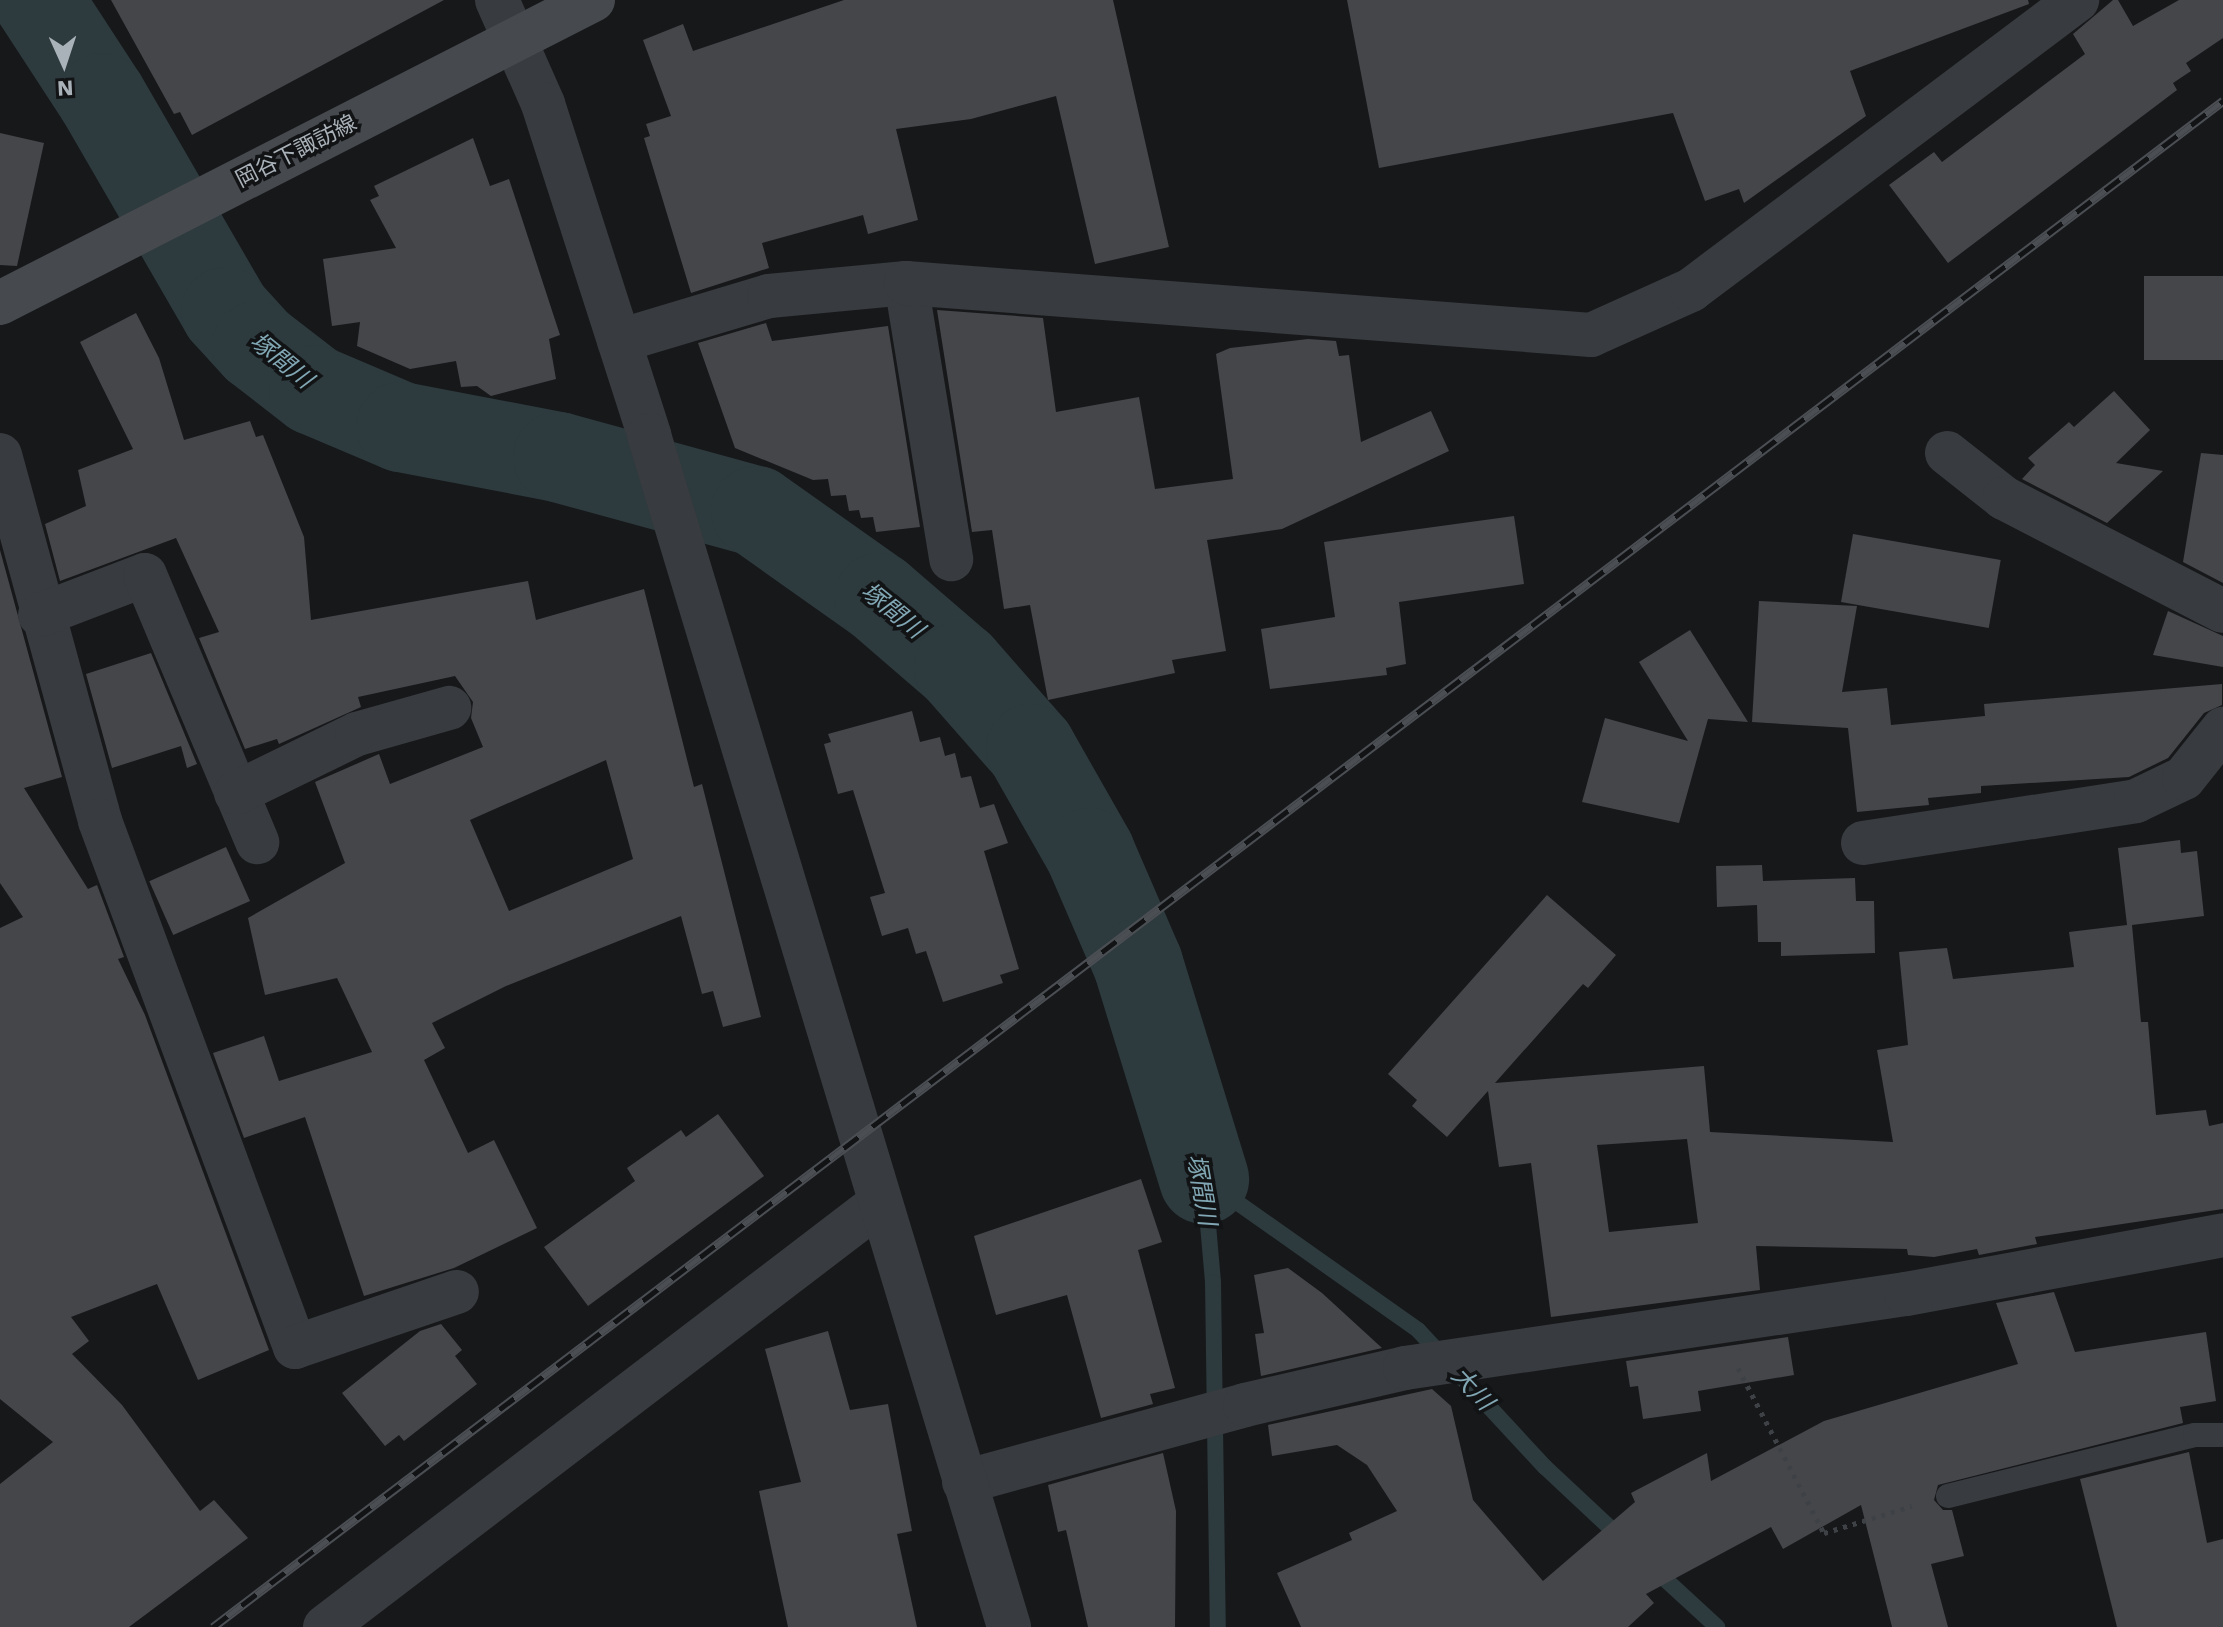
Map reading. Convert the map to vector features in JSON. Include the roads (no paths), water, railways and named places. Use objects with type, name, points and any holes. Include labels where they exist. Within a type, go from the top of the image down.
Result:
[{"type":"main road","name":"岡谷下諏訪線","points":[[0,303],[593,0]]},
{"type":"street","points":[[497,0],[518,41],[649,435],[1009,1627]]},
{"type":"street","points":[[619,341],[769,296],[906,283],[1591,335],[1691,290],[2077,0]]},
{"type":"street","points":[[906,283],[951,559]]},
{"type":"street","points":[[1947,453],[2004,498],[2223,611]]},
{"type":"street","points":[[0,455],[40,615],[100,821],[295,1347],[457,1292]]},
{"type":"street","points":[[40,615],[145,575],[257,842]]},
{"type":"street","points":[[236,793],[357,734],[449,708]]},
{"type":"street","points":[[1863,843],[2136,801],[2184,778],[2223,729]]},
{"type":"street","points":[[325,1627],[880,1203]]},
{"type":"street","points":[[964,1482],[1245,1405],[1405,1368],[1715,1323],[2223,1235]]},
{"type":"lane","points":[[1948,1496],[2195,1435],[2223,1435]]},
{"type":"waterway","name":"塚間川","points":[[38,0],[102,98],[226,312],[257,346],[314,390],[401,427],[558,457],[756,511],[879,598],[959,667],[1031,749],[1090,853],[1138,964],[1204,1179]]},
{"type":"waterway","name":"大川","points":[[1204,1179],[1418,1330],[1545,1467],[1622,1539]]},
{"type":"waterway","name":"塚間川","points":[[1204,1179],[1213,1282],[1218,1627]]},
{"type":"waterway","name":"大川","points":[[1654,1569],[1717,1627]]},
{"type":"railway","points":[[213,1627],[2223,101]]}]
